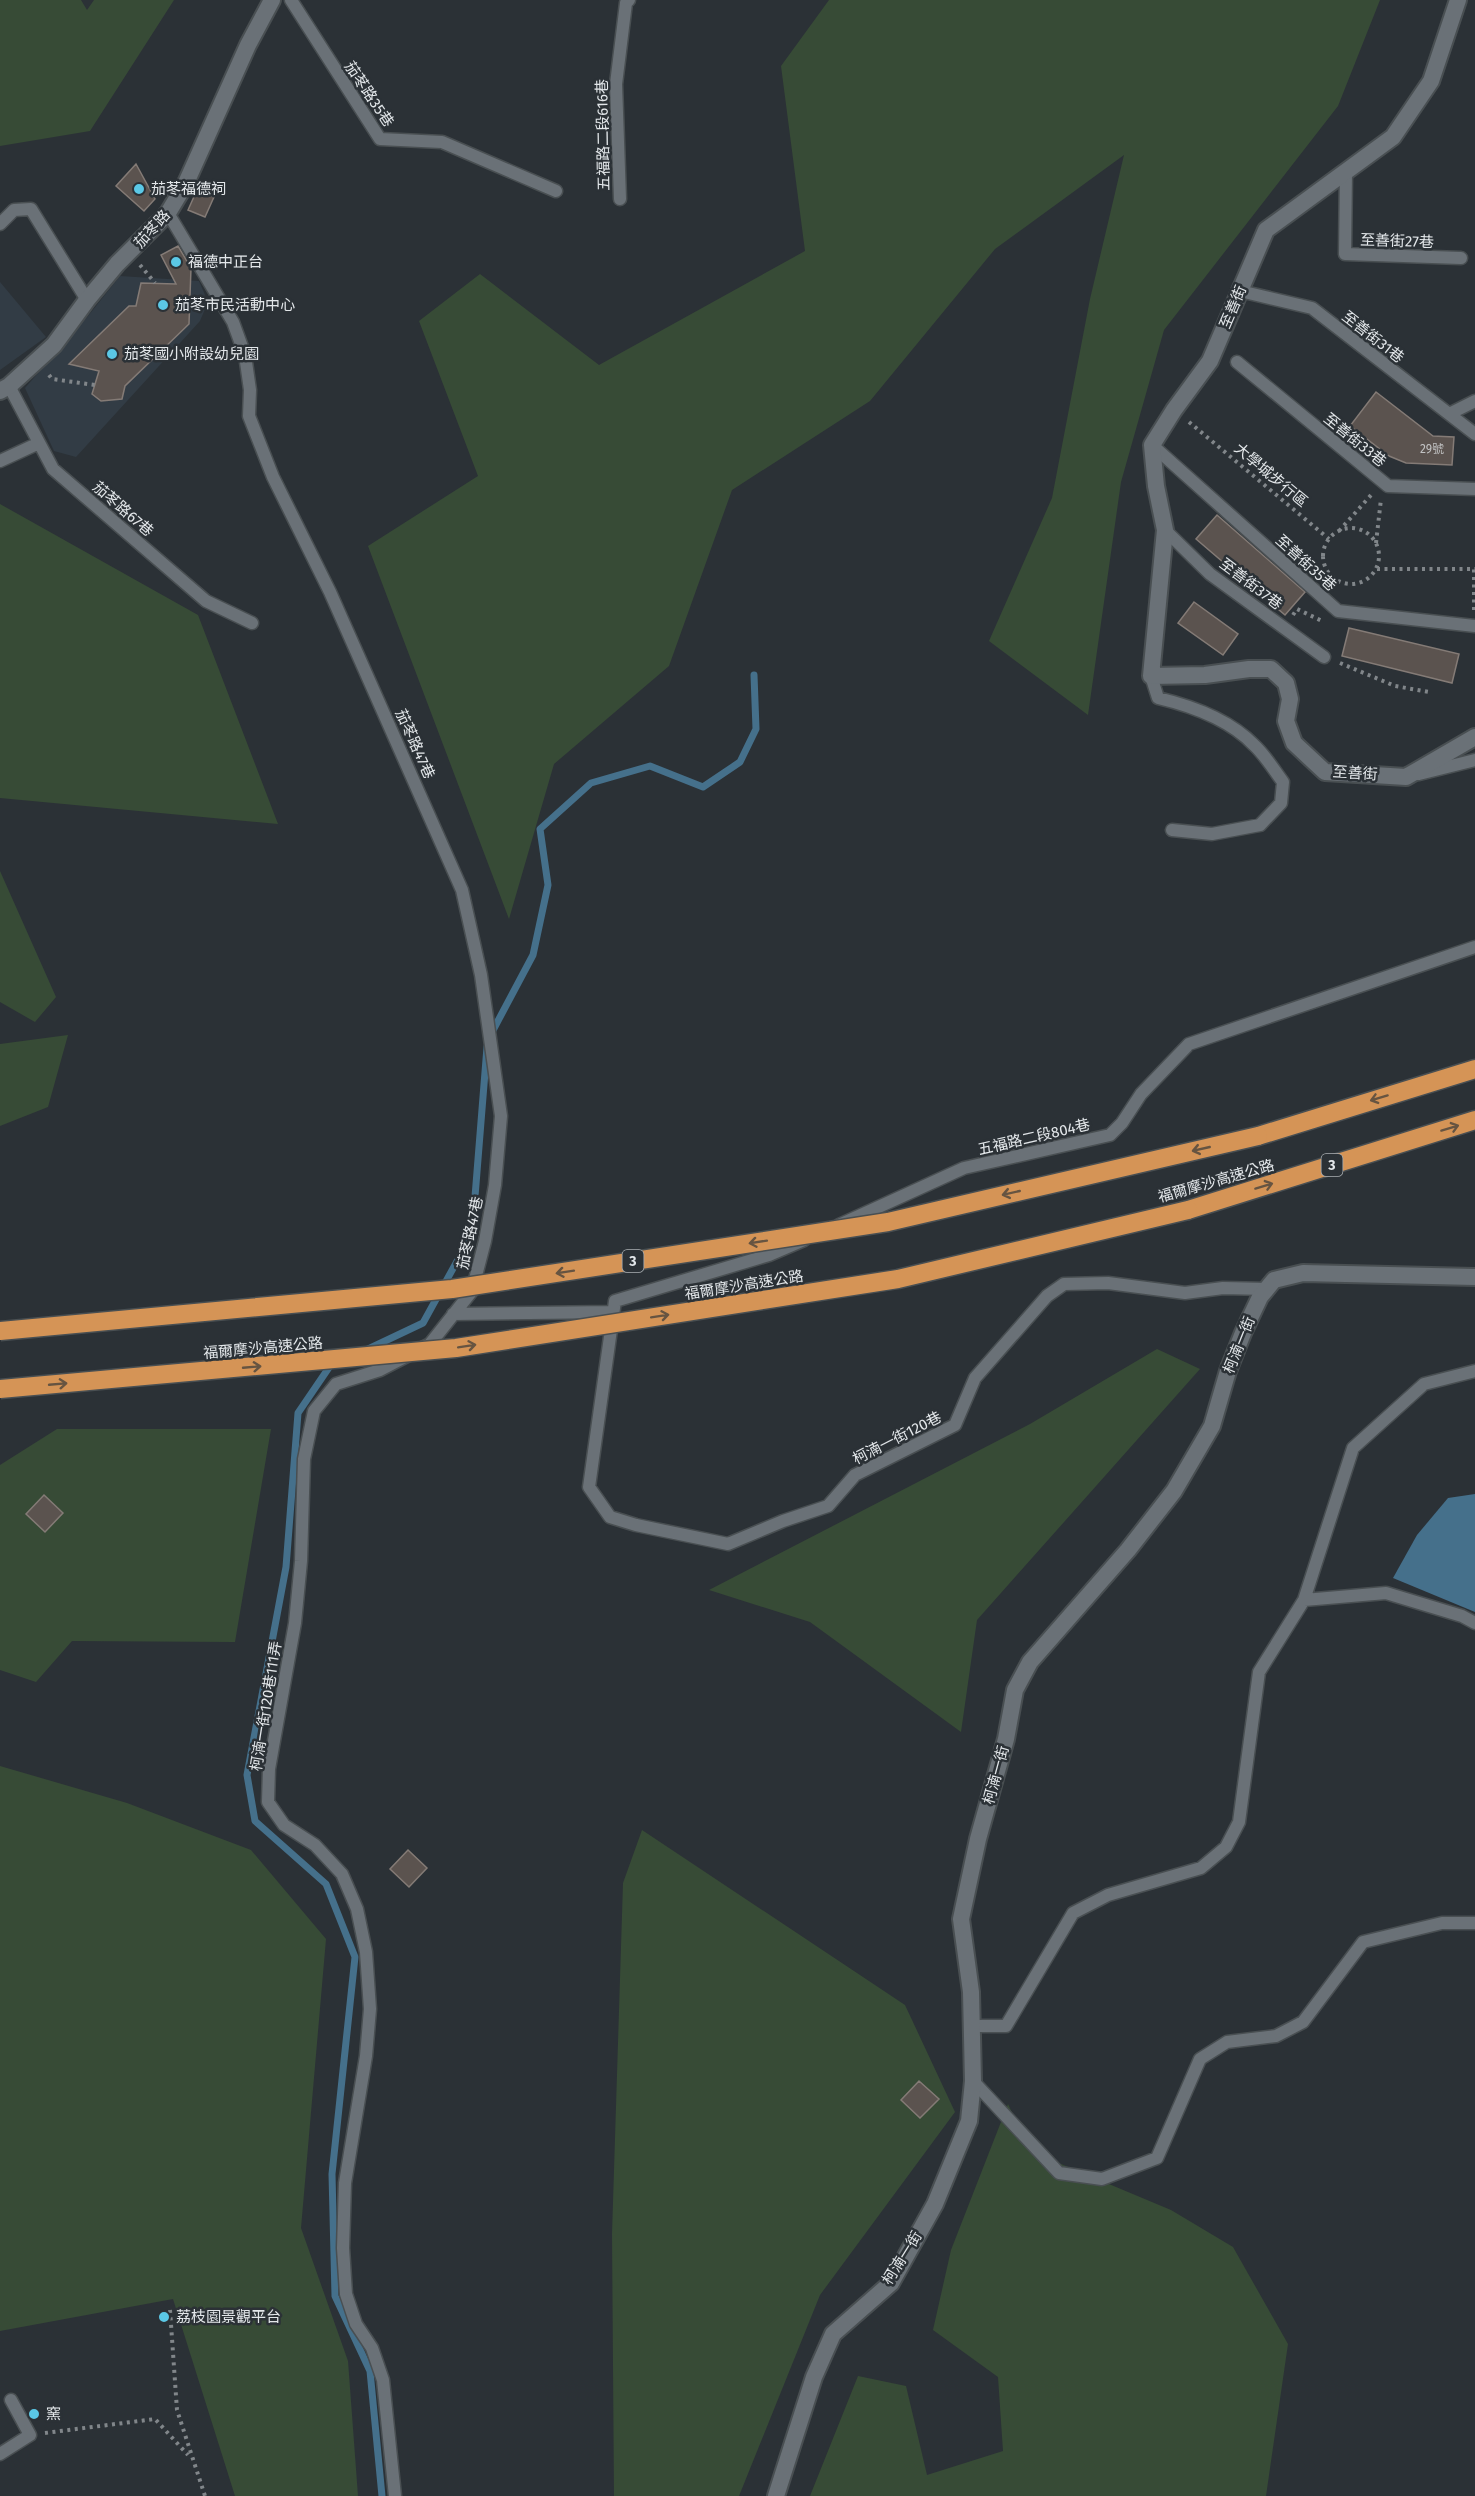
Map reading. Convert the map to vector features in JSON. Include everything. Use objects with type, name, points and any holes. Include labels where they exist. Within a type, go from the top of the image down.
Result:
[{"type":"highway","name":"3","points":[[0,1331],[452,1289],[877,1223],[1258,1136],[1475,1069]]},
{"type":"highway","name":"福爾摩沙高速公路","points":[[0,1389],[456,1348],[898,1279],[1188,1210],[1475,1120]]},
{"type":"street","name":"茄苳路","points":[[5,389],[54,345],[117,264],[168,213],[186,183],[248,45],[272,0]]},
{"type":"street","name":"至善街","points":[[1152,445],[1210,361],[1266,230],[1393,137],[1431,81],[1458,0]]},
{"type":"street","points":[[1151,676],[1165,530],[1156,486],[1152,445]]},
{"type":"street","name":"至善街","points":[[1151,676],[1205,675],[1249,669],[1271,669],[1286,683],[1290,699],[1286,722],[1294,742],[1325,772],[1406,777]]},
{"type":"street","points":[[1406,777],[1475,737]]},
{"type":"street","points":[[1267,1289],[1274,1280],[1303,1273],[1475,1277]]},
{"type":"street","name":"柯湳一街","points":[[776,2496],[814,2377],[833,2334],[891,2283],[934,2204],[969,2121],[973,2081],[971,1992],[961,1919],[978,1839],[1006,1739],[1015,1690],[1030,1662],[1128,1550],[1174,1491],[1212,1426],[1228,1371],[1260,1297],[1267,1289]]},
{"type":"lane","name":"茄苳路35巷","points":[[291,0],[380,139],[442,142],[556,191]]},
{"type":"lane","name":"五福路二段616巷","points":[[620,199],[616,84],[626,3],[629,0]]},
{"type":"lane","name":"至善街27巷","points":[[1346,170],[1345,254],[1461,258]]},
{"type":"lane","points":[[0,224],[14,210],[31,209],[87,300]]},
{"type":"lane","name":"茄苳路47巷","points":[[168,213],[233,322],[245,355],[250,390],[249,416],[273,477],[330,592],[462,890],[481,975],[501,1116],[495,1185],[485,1241],[472,1291],[453,1314]]},
{"type":"lane","name":"至善街31巷","points":[[1240,291],[1312,308],[1475,434]]},
{"type":"lane","name":"至善街33巷","points":[[1237,362],[1388,486],[1475,489]]},
{"type":"lane","name":"茄苳路67巷","points":[[5,389],[53,469],[206,601],[252,623]]},
{"type":"lane","points":[[1449,414],[1475,401]]},
{"type":"lane","points":[[0,461],[39,443]]},
{"type":"lane","name":"至善街35巷","points":[[1152,445],[1338,611],[1474,626]]},
{"type":"lane","name":"至善街37巷","points":[[1165,530],[1210,574],[1324,657]]},
{"type":"lane","points":[[1151,676],[1158,698],[1190,706],[1231,726],[1254,745],[1283,782],[1281,803],[1260,825],[1212,834],[1172,830]]},
{"type":"lane","points":[[1406,777],[1475,760]]},
{"type":"lane","name":"五福路二段804巷","points":[[612,1312],[615,1301],[769,1255],[964,1168],[1110,1135],[1122,1123],[1141,1094],[1189,1044],[1475,947]]},
{"type":"lane","name":"柯湳一街120巷","points":[[612,1312],[589,1487],[610,1517],[636,1525],[728,1544],[783,1521],[828,1506],[855,1475],[955,1425],[975,1378],[1047,1296],[1064,1284],[1108,1283],[1185,1293],[1223,1288],[1267,1289]]},
{"type":"lane","points":[[453,1314],[612,1312]]},
{"type":"lane","name":"柯湳一街120巷111弄","points":[[395,2496],[383,2380],[372,2348],[356,2324],[346,2294],[343,2248],[345,2183],[366,2056],[370,2009],[366,1952],[357,1909],[342,1874],[315,1845],[284,1825],[268,1802],[269,1769],[295,1623],[301,1561],[303,1459],[314,1411],[336,1384],[380,1370],[430,1344],[453,1314]]},
{"type":"lane","points":[[972,2026],[1006,2026],[1073,1913],[1108,1895],[1201,1868],[1226,1847],[1239,1822],[1259,1672],[1304,1600],[1353,1448],[1424,1384],[1475,1371]]},
{"type":"lane","points":[[1304,1600],[1386,1593],[1462,1616],[1475,1623]]},
{"type":"lane","points":[[973,2081],[1059,2173],[1102,2179],[1157,2158],[1200,2059],[1227,2042],[1276,2036],[1303,2022],[1363,1942],[1442,1923],[1475,1923]]},
{"type":"lane","points":[[0,2454],[30,2435],[11,2400]]},
{"type":"path","points":[[142,266],[155,283]]},
{"type":"path","points":[[34,364],[52,379],[95,385]]},
{"type":"path","name":"大學城步行區","points":[[1197,430],[1329,539]]},
{"type":"path","points":[[1382,482],[1376,543],[1379,552],[1376,569],[1369,578],[1361,582],[1343,583],[1335,579],[1324,564],[1323,555],[1329,539],[1382,482]]},
{"type":"path","points":[[1338,531],[1353,528],[1362,530],[1376,543]]},
{"type":"path","points":[[1376,569],[1474,569],[1474,626]]},
{"type":"path","points":[[1291,619],[1297,609],[1335,627],[1338,611]]},
{"type":"path","points":[[1324,657],[1395,686],[1429,692]]},
{"type":"path","points":[[170,2310],[177,2410],[205,2496]]},
{"type":"path","points":[[30,2435],[155,2419],[191,2458]]},
{"type":"shaded area","name":"茄苳國小附設幼兒園","points":[[120,276],[199,281],[208,302],[200,321],[76,457],[54,451],[25,388]]},
{"type":"shaded area","points":[[0,282],[46,337],[0,370]]},
{"type":"green space","points":[[0,0],[81,0],[87,10],[94,0],[174,0],[90,131],[0,146]]},
{"type":"green space","points":[[829,0],[1380,0],[1338,106],[1164,330],[1121,482],[1088,715],[989,641],[1052,498],[1090,299],[1124,155],[995,249],[870,401],[732,490],[669,666],[554,764],[509,919],[368,546],[478,476],[419,321],[480,274],[599,365],[805,251],[781,66]]},
{"type":"green space","points":[[0,504],[198,615],[278,824],[0,798]]},
{"type":"green space","points":[[0,871],[56,997],[35,1022],[0,1002]]},
{"type":"green space","points":[[68,1035],[48,1107],[0,1126],[0,1044]]},
{"type":"green space","points":[[1157,1349],[1200,1369],[977,1620],[961,1732],[810,1622],[709,1590],[1030,1424]]},
{"type":"green space","points":[[57,1429],[271,1429],[235,1642],[72,1641],[36,1682],[0,1670],[0,1465]]},
{"type":"green space","points":[[0,1766],[127,1803],[251,1850],[326,1939],[301,2228],[348,2361],[358,2496],[235,2496],[173,2299],[0,2331]]},
{"type":"green space","points":[[642,1830],[905,2005],[955,2112],[820,2295],[739,2496],[614,2496],[612,2234],[623,1883]]},
{"type":"green space","points":[[1008,2104],[1030,2151],[1171,2210],[1233,2247],[1288,2344],[1266,2496],[810,2496],[858,2376],[906,2386],[927,2475],[1003,2451],[998,2377],[933,2330],[951,2250]]},
{"type":"water","points":[[1475,1494],[1475,1612],[1393,1578],[1417,1535],[1448,1498]]},
{"type":"building","name":"茄苳福德祠","points":[[136,164],[155,199],[144,211],[116,186]]},
{"type":"building","points":[[197,190],[214,197],[205,217],[188,210]]},
{"type":"building","points":[[178,246],[191,268],[189,324],[125,386],[122,399],[101,401],[92,394],[99,371],[69,364],[129,306],[136,306],[141,283],[176,284],[161,255]]},
{"type":"building","points":[[1376,392],[1433,436],[1454,437],[1452,465],[1406,463],[1389,456],[1350,426]]},
{"type":"building","points":[[1217,515],[1305,592],[1285,615],[1196,539]]},
{"type":"building","points":[[1194,602],[1238,634],[1223,655],[1178,623]]},
{"type":"building","points":[[1349,628],[1459,654],[1452,683],[1342,656]]},
{"type":"building","points":[[44,1495],[63,1513],[45,1532],[26,1514]]},
{"type":"building","points":[[408,1850],[427,1868],[409,1887],[390,1869]]},
{"type":"building","points":[[919,2081],[939,2099],[920,2118],[901,2100]]},
{"type":"waterway","points":[[491,1034],[533,955],[548,885],[540,829],[591,783],[650,766],[703,787],[740,762],[756,729],[754,675]]},
{"type":"waterway","points":[[366,1350],[423,1323],[472,1234],[487,1047]]},
{"type":"waterway","points":[[334,1364],[330,1366],[298,1413],[286,1567],[247,1775],[255,1821],[326,1884],[355,1957],[332,2174],[335,2296],[370,2371],[382,2496]]},
{"type":"place","name":"茄苳福德祠","points":[[139,189]]},
{"type":"place","name":"福德中正台","points":[[176,262]]},
{"type":"place","name":"茄苳市民活動中心","points":[[163,305]]},
{"type":"place","name":"茄苳國小附設幼兒園","points":[[112,354]]},
{"type":"place","name":"荔枝園景觀平台","points":[[164,2317]]},
{"type":"place","name":"窯","points":[[34,2414]]}]
